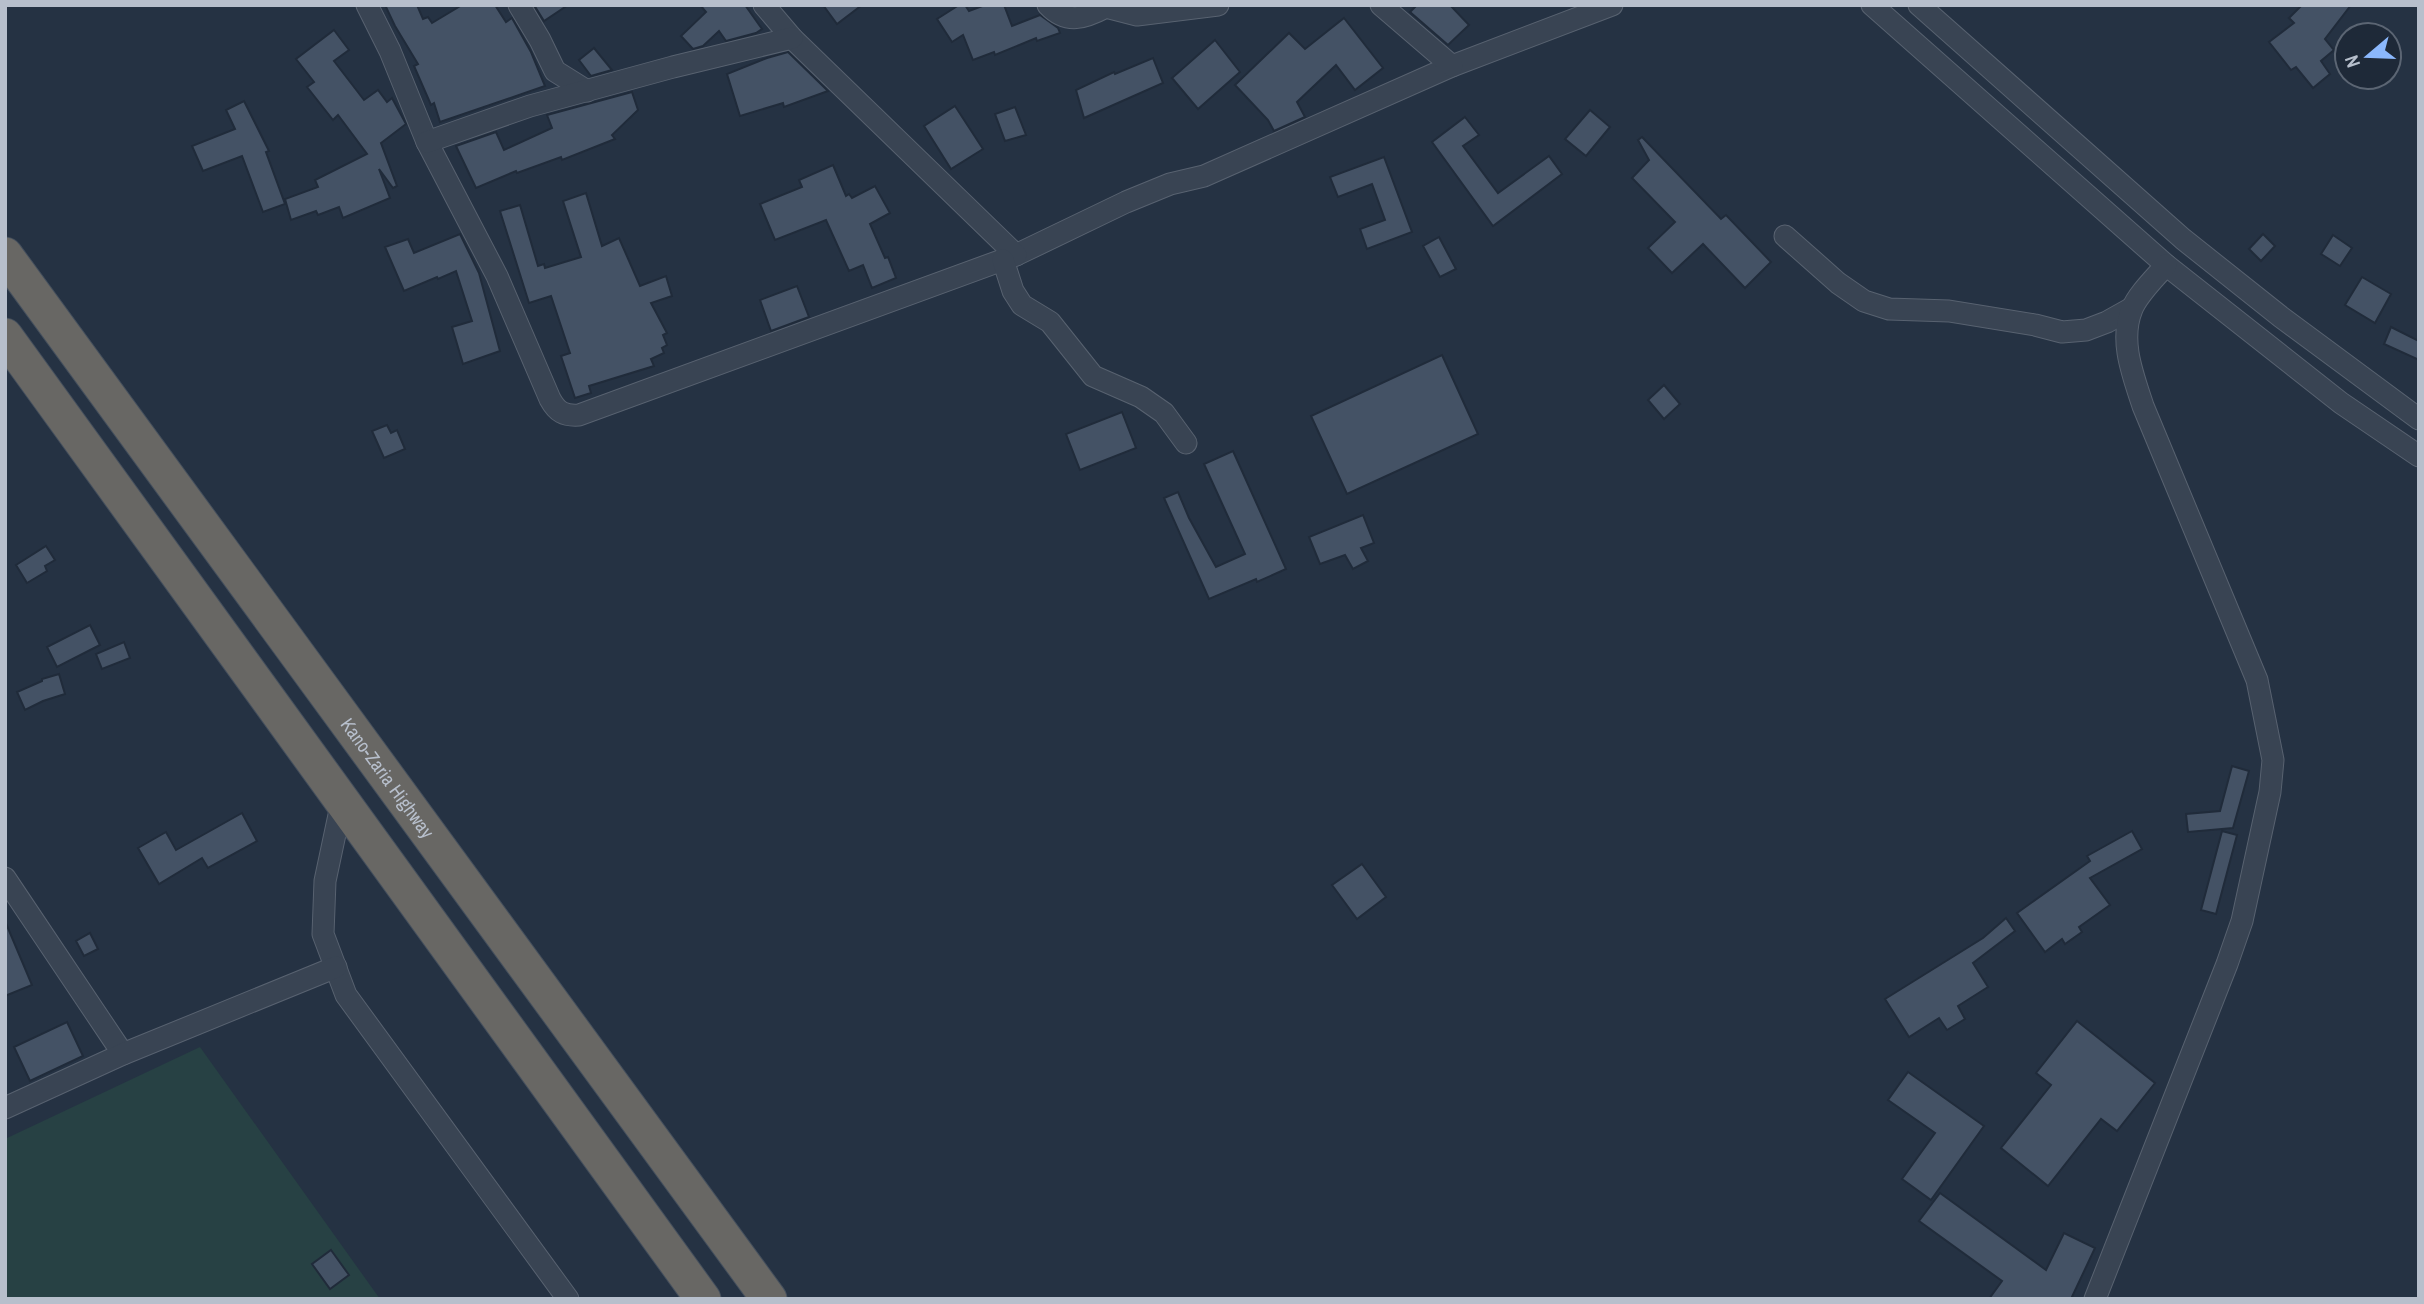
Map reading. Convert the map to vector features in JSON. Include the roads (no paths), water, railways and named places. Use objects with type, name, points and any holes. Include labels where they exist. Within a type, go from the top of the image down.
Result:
[{"type":"highway","name":"Kano-Zaria Highway","points":[[5,255],[769,1299]]},
{"type":"highway","points":[[5,336],[703,1299]]},
{"type":"street","points":[[367,5],[390,51],[427,142],[497,276],[554,408],[570,416],[579,415],[1009,257],[1126,202],[1170,184],[1204,176],[1452,66],[1612,5]]},
{"type":"street","points":[[519,5],[555,71],[587,91]]},
{"type":"street","points":[[764,5],[792,38],[1009,257],[1013,291],[1022,305],[1050,322],[1093,376],[1141,397],[1164,413],[1186,443]]},
{"type":"street","points":[[1048,5],[1057,14],[1084,19],[1106,8],[1137,15],[1218,5]]},
{"type":"street","points":[[1381,5],[1452,66]]},
{"type":"street","points":[[1872,5],[2165,265],[2341,403],[2419,456]]},
{"type":"street","points":[[1919,5],[2194,248],[2281,317],[2419,419]]},
{"type":"street","points":[[427,142],[530,106],[792,38]]},
{"type":"street","points":[[2081,190],[2103,168]]},
{"type":"street","points":[[1785,236],[1838,283],[1864,301],[1889,309],[1949,311],[2062,332],[2087,330],[2132,308]]},
{"type":"street","points":[[2095,1299],[2242,921],[2270,792],[2273,760],[2257,680],[2143,406],[2131,368],[2126,337],[2132,308],[2165,265]]},
{"type":"street","points":[[342,800],[325,881],[323,934],[346,995],[568,1299]]},
{"type":"street","points":[[5,877],[123,1054]]},
{"type":"street","points":[[5,1108],[123,1054],[336,968]]}]
